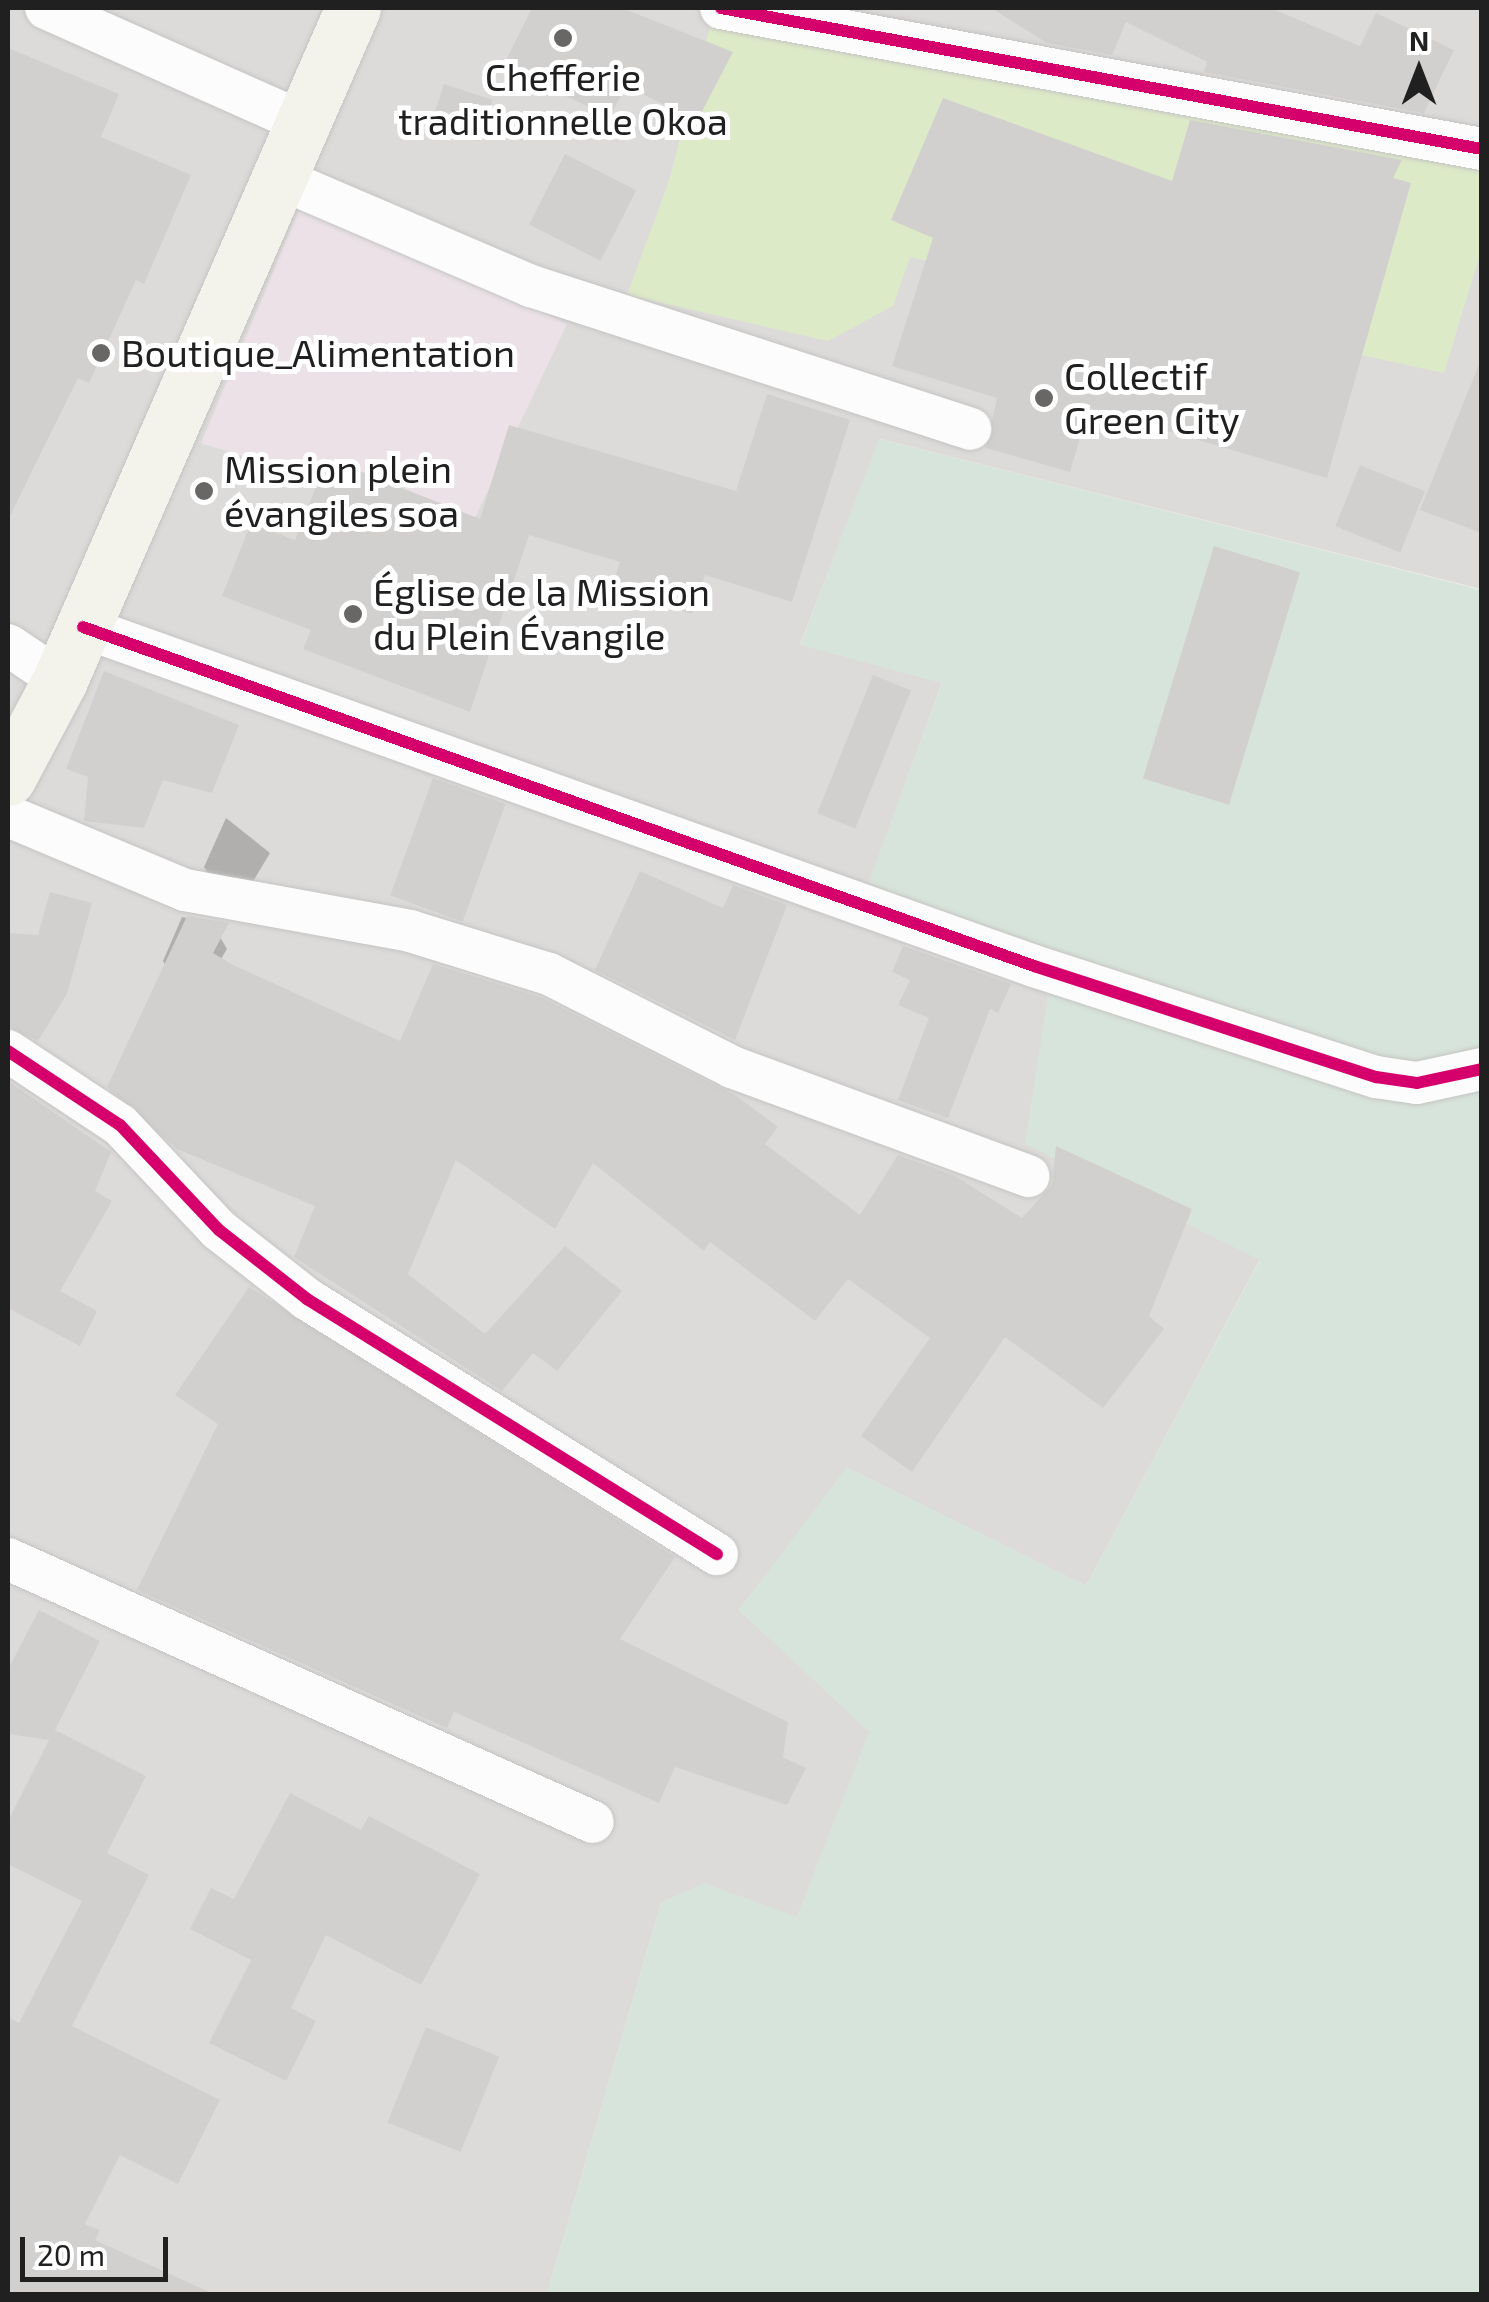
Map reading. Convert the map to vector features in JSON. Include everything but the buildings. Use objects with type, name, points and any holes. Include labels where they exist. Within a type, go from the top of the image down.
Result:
[{"type":"main road","points":[[8,778],[60,680],[306,124],[353,8]]},
{"type":"street","points":[[46,8],[306,124]]},
{"type":"street","points":[[721,8],[1482,148]]},
{"type":"street","points":[[281,179],[530,286],[970,430]]},
{"type":"street","points":[[83,627],[1034,966],[1357,1071],[1417,1083],[1482,1069]]},
{"type":"street","points":[[8,645],[60,680]]},
{"type":"street","points":[[8,816],[185,890],[410,931],[550,974],[732,1067],[1029,1176]]},
{"type":"street","points":[[8,1051],[120,1125],[220,1230],[307,1299],[717,1554]]},
{"type":"street","points":[[8,1559],[593,1822]]},
{"type":"shaded area","points":[[8,8],[1481,8],[1481,589],[880,439],[800,644],[942,682],[861,906],[1053,970],[1026,1144],[1260,1259],[1086,1586],[848,1468],[739,1610],[870,1731],[797,1918],[704,1884],[661,1903],[547,2294],[8,2294]]},
{"type":"shaded area","points":[[303,201],[567,324],[471,526],[201,443]]},
{"type":"shaded area","points":[[879,439],[1481,590],[1481,2294],[547,2294],[661,1903],[704,1883],[797,1917],[869,1732],[739,1610],[847,1467],[1086,1586],[1260,1260],[1025,1144],[1052,970],[860,906],[942,683],[800,645]]},
{"type":"green space","points":[[715,8],[1481,152],[1481,251],[1444,373],[910,257],[893,306],[828,341],[627,295],[668,184]]},
{"type":"cycle path","points":[[721,8],[1482,149]]},
{"type":"cycle path","points":[[83,627],[1034,966],[1376,1077],[1417,1083],[1482,1069]]},
{"type":"cycle path","points":[[8,1051],[120,1125],[219,1230],[307,1299],[717,1554]]},
{"type":"place","name":"Chefferie traditionnelle Okoa","points":[[563,38]]},
{"type":"place","name":"Boutique_Alimentation","points":[[101,353]]},
{"type":"place","name":"Collectif Green City","points":[[1044,398]]},
{"type":"place","name":"Mission plein évangiles soa","points":[[204,491]]},
{"type":"place","name":"Église de la Mission du Plein Évangile","points":[[353,614]]}]
